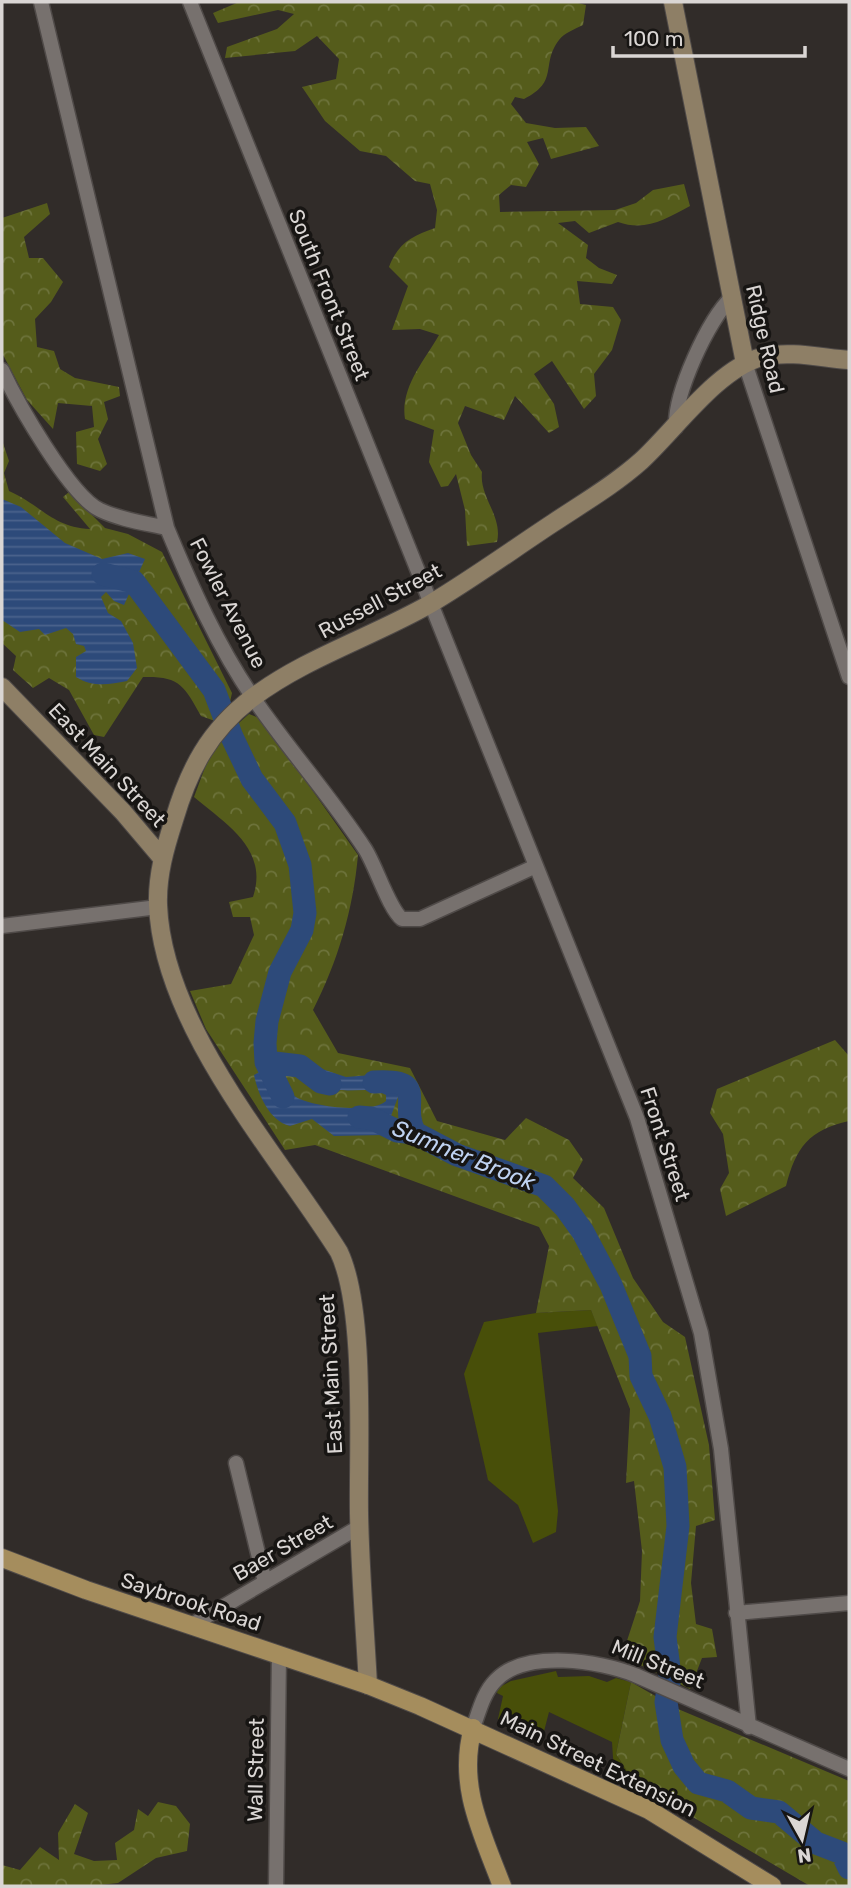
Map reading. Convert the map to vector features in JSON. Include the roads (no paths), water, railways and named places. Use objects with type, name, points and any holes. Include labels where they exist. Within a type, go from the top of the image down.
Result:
[{"type":"main road","name":"Ridge Road","points":[[673,2],[745,363]]},
{"type":"main road","name":"Russell Street","points":[[162,858],[188,776],[206,742],[253,698],[303,668],[429,604],[626,473],[710,392],[745,363],[780,355],[849,360]]},
{"type":"main road","name":"East Main Street","points":[[2,687],[123,812],[162,858],[158,908],[175,984],[193,1029],[226,1084],[308,1203],[345,1266],[355,1338],[359,1527],[368,1685]]},
{"type":"main road","name":"Saybrook Road","points":[[2,1558],[190,1626],[368,1685]]},
{"type":"main road","points":[[368,1685],[473,1728],[466,1766],[471,1801],[502,1886]]},
{"type":"main road","name":"Main Street Extension","points":[[473,1728],[649,1810],[772,1886]]},
{"type":"street","name":"Fowler Avenue","points":[[41,2],[167,528],[191,585],[253,698],[356,835],[384,884],[394,911],[402,919],[420,919],[536,866]]},
{"type":"street","name":"South Front Street","points":[[190,2],[429,604]]},
{"type":"street","points":[[676,427],[677,403],[716,315],[732,297]]},
{"type":"street","name":"Ridge Road","points":[[745,363],[849,677]]},
{"type":"street","points":[[2,370],[17,401],[74,486],[97,509],[167,528]]},
{"type":"street","name":"Front Street","points":[[429,604],[637,1118],[701,1333],[721,1449],[749,1727]]},
{"type":"street","points":[[2,926],[158,908]]},
{"type":"street","points":[[236,1463],[265,1583]]},
{"type":"street","name":"Baer Street","points":[[190,1626],[359,1527]]},
{"type":"street","points":[[736,1613],[849,1603]]},
{"type":"street","name":"Wall Street","points":[[276,1886],[279,1655]]},
{"type":"street","name":"Mill Street","points":[[473,1728],[488,1690],[506,1672],[540,1663],[581,1660],[608,1664],[849,1769]]},
{"type":"water","points":[[2,499],[21,507],[65,543],[102,559],[128,553],[145,559],[124,605],[114,601],[106,592],[101,597],[108,613],[121,621],[133,643],[137,668],[127,681],[100,684],[76,677],[76,657],[86,651],[84,646],[76,644],[73,634],[66,628],[45,635],[39,629],[20,632],[2,620]]},
{"type":"water","points":[[310,1065],[346,1077],[384,1074],[405,1078],[384,1135],[334,1136],[312,1119],[290,1126],[276,1119],[258,1090],[254,1075],[265,1069],[277,1074],[296,1097],[315,1104],[356,1108],[379,1105],[386,1101],[386,1095],[377,1091],[328,1088],[304,1073],[305,1068]]},
{"type":"waterway","name":"Sumner Brook","points":[[103,574],[134,582],[214,690],[252,779],[285,823],[300,865],[305,913],[302,930],[280,972],[267,1021],[265,1043],[266,1062],[283,1097]]},
{"type":"waterway","points":[[266,1062],[300,1066],[321,1082],[330,1084]]},
{"type":"waterway","points":[[374,1082],[391,1082],[408,1088],[409,1112],[415,1133]]},
{"type":"waterway","name":"Sumner Brook","points":[[359,1117],[371,1118],[397,1131],[415,1133],[457,1155],[544,1186],[565,1207],[583,1232],[611,1285],[640,1356],[641,1376],[660,1416],[675,1467],[678,1526],[665,1637],[670,1676],[666,1702],[672,1740],[684,1766],[698,1783],[727,1791],[751,1808],[779,1812],[816,1843],[842,1853],[849,1868]]}]
